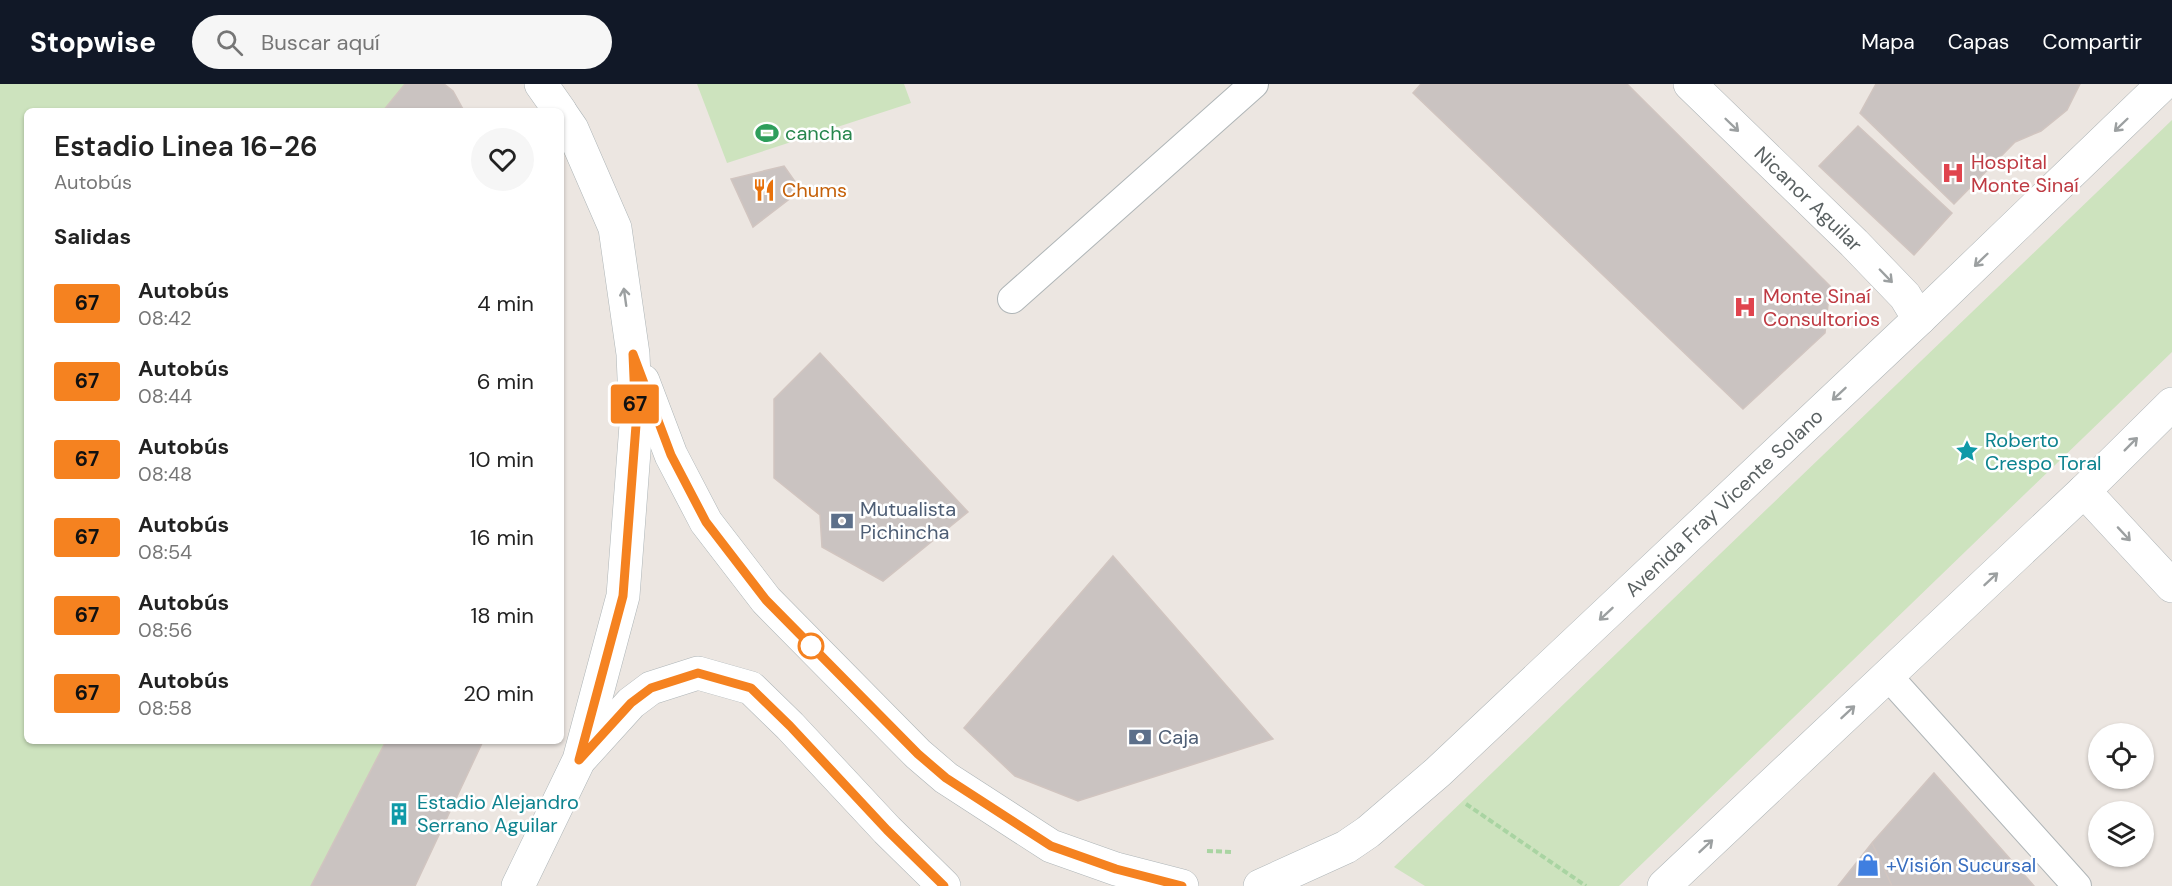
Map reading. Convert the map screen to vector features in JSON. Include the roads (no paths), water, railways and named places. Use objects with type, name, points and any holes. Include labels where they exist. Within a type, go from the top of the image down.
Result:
[{"type":"main road","points":[[541,84],[557,108]]},
{"type":"main road","name":"Nicanor Aguilar","points":[[1690,84],[1854,243],[1905,296],[1919,319]]},
{"type":"main road","name":"Avenida Fray Vicente Solano","points":[[1260,886],[1346,847],[1368,832],[1438,772],[1919,319],[2163,84]]},
{"type":"main road","points":[[518,886],[579,760],[623,596],[636,425],[633,354],[615,228],[572,129],[564,118]]},
{"type":"main road","points":[[633,354],[671,455],[706,522],[766,600],[918,754],[946,778],[1051,846],[1116,869],[1182,886]]},
{"type":"main road","points":[[1664,886],[2084,491],[2172,404]]},
{"type":"main road","points":[[2084,491],[2172,586]]},
{"type":"main road","points":[[579,760],[631,703],[651,688],[698,673],[751,688],[944,886]]},
{"type":"lane","points":[[1012,299],[1254,84]]},
{"type":"lane","points":[[1888,676],[2077,886]]},
{"type":"place","name":"cancha","points":[[767,133]]},
{"type":"place","name":"Hospital Monte Sinaí","points":[[1953,173]]},
{"type":"place","name":"Chums","points":[[764,190]]},
{"type":"place","name":"Monte Sinaí Consultorios","points":[[1745,307]]},
{"type":"place","name":"Roberto Crespo Toral","points":[[1967,451]]},
{"type":"place","name":"Mutualista Pichincha","points":[[842,521]]},
{"type":"place","name":"Caja","points":[[1140,737]]},
{"type":"place","name":"Estadio Alejandro Serrano Aguilar","points":[[399,814]]},
{"type":"place","name":"+Visión Sucursal","points":[[1868,865]]}]
